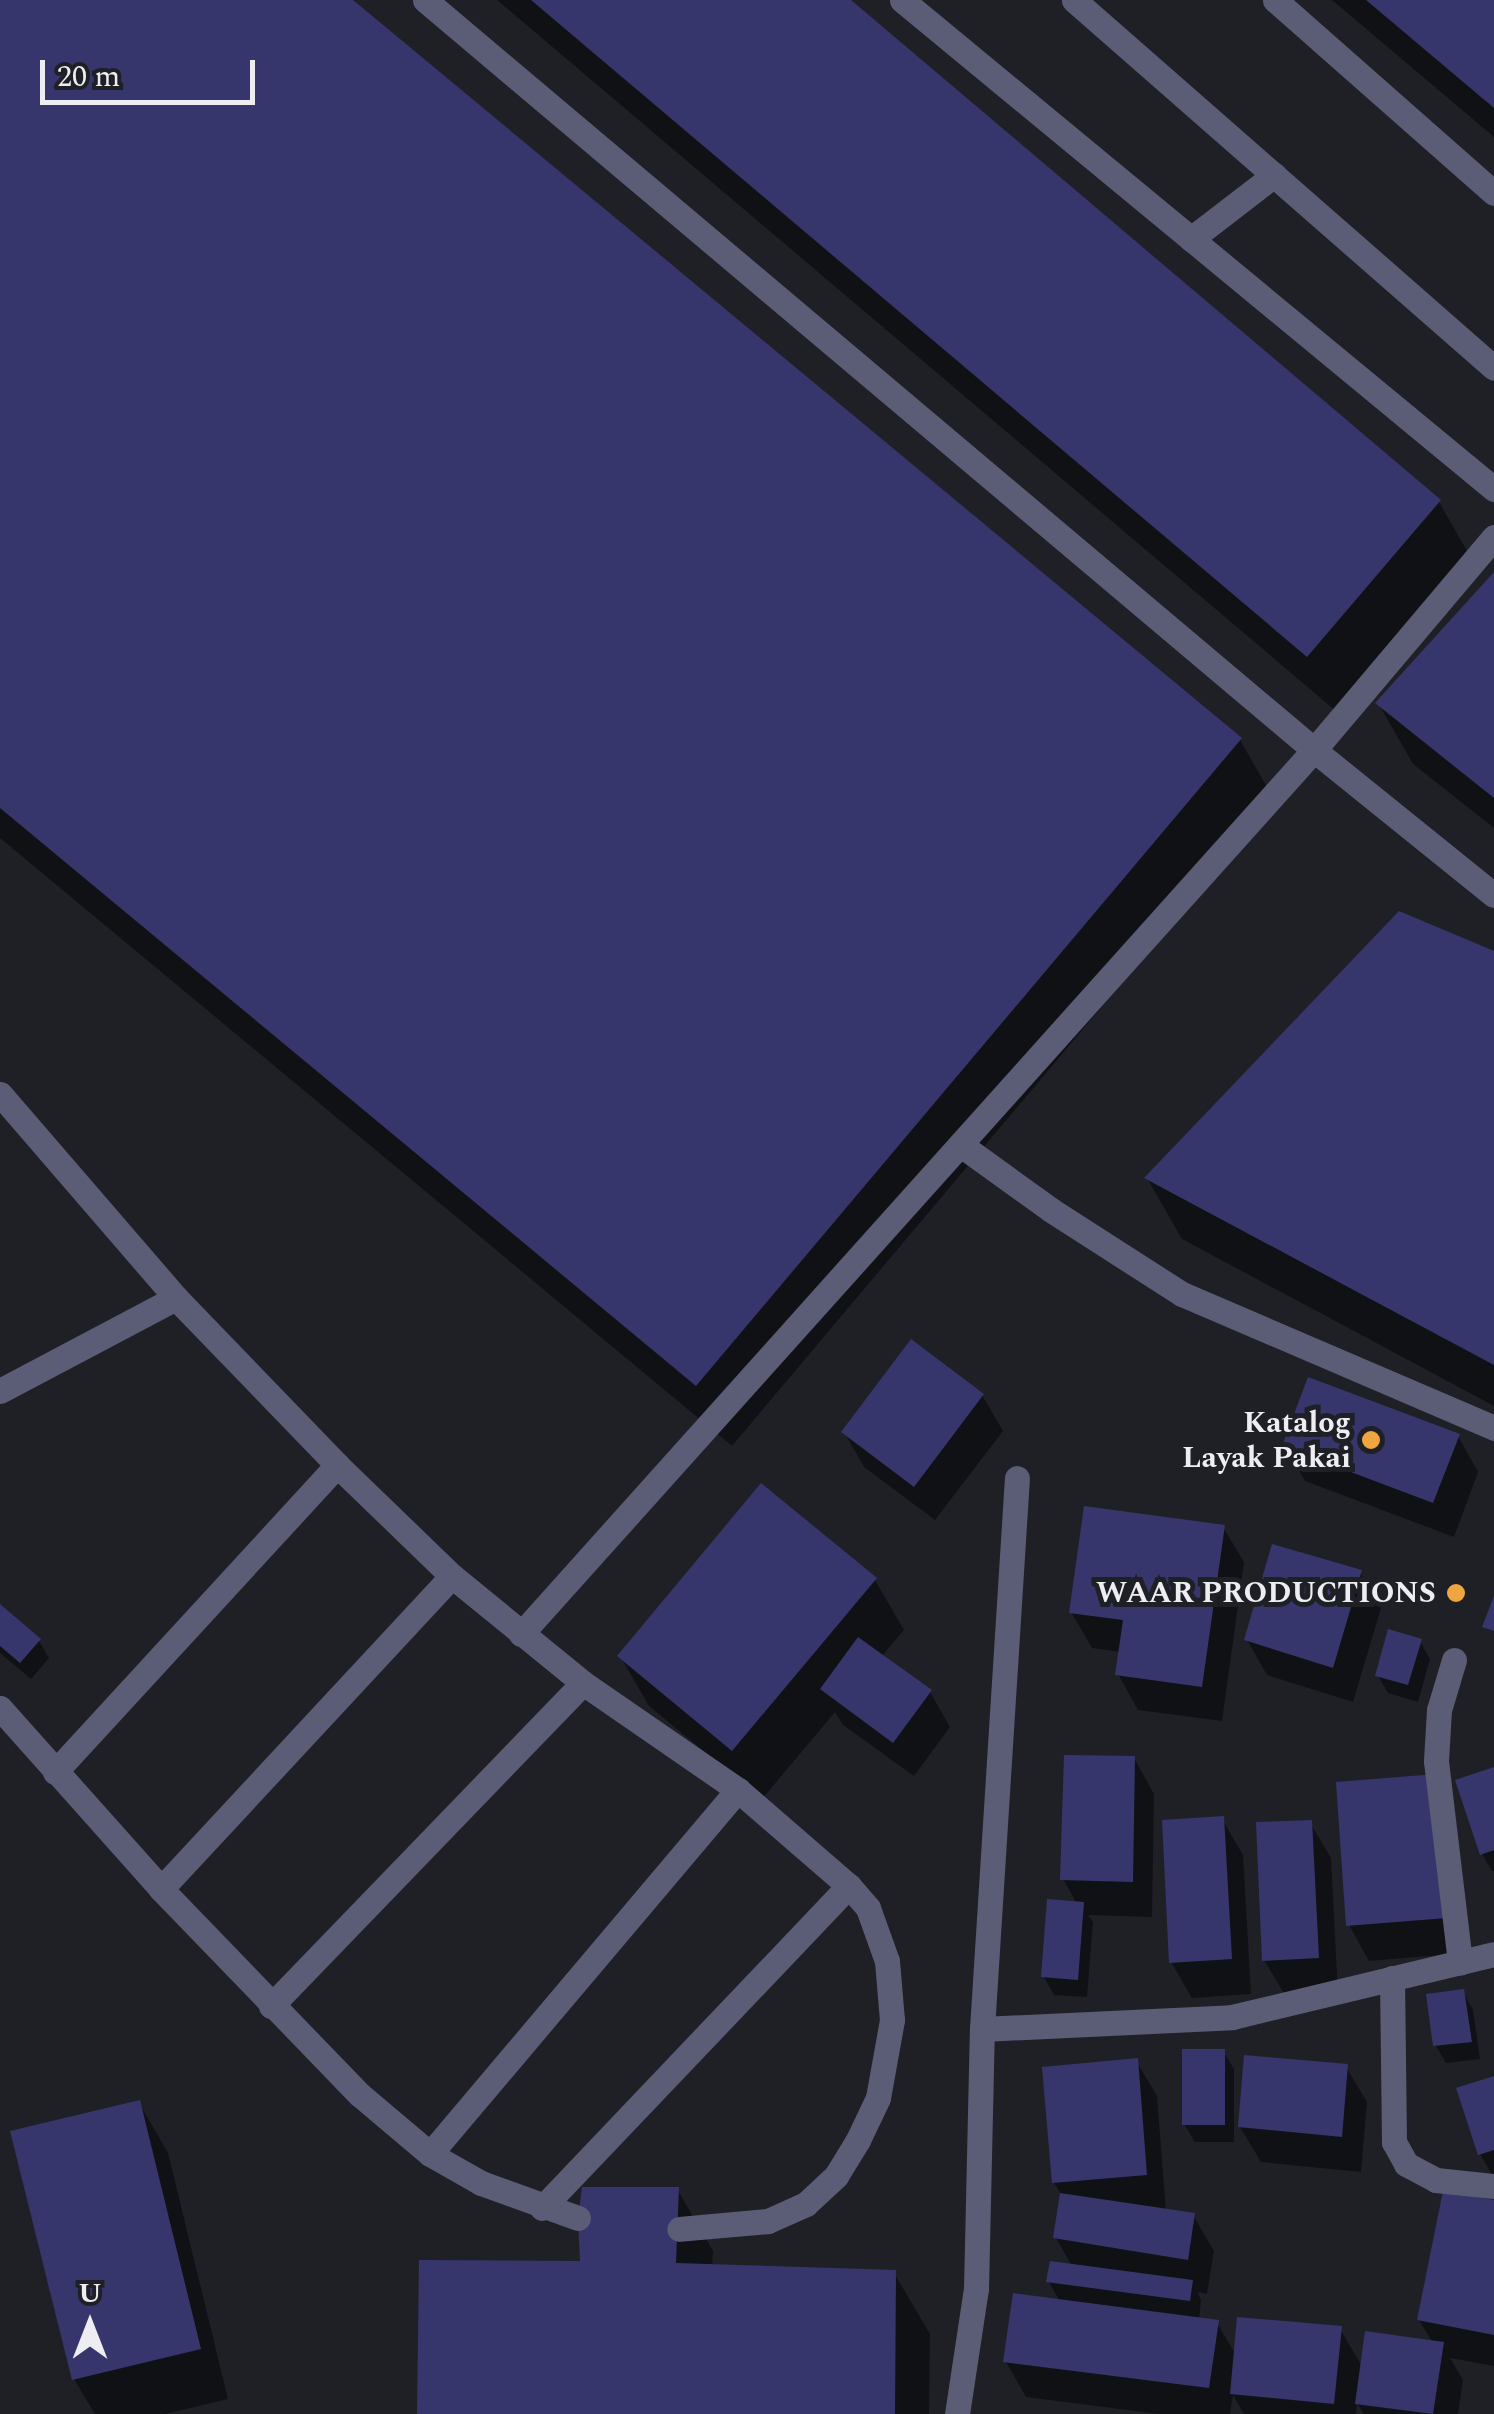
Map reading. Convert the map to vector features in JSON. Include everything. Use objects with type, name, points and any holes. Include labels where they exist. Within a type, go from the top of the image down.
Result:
[{"type":"street","points":[[425,0],[1314,750],[1494,895]]},
{"type":"street","points":[[902,0],[1494,489]]},
{"type":"street","points":[[1074,0],[1494,368]]},
{"type":"street","points":[[1275,0],[1494,193]]},
{"type":"street","points":[[1192,239],[1274,175]]},
{"type":"street","points":[[522,1634],[1314,750],[1494,537]]},
{"type":"street","points":[[0,1094],[176,1298],[337,1465],[452,1576],[584,1683],[738,1790],[849,1886],[868,1908],[880,1933],[892,1992],[889,2051],[878,2098],[858,2140],[836,2176],[806,2204],[768,2222],[679,2229]]},
{"type":"street","points":[[961,1145],[1051,1210],[1182,1294],[1494,1428]]},
{"type":"street","points":[[0,1391],[176,1298]]},
{"type":"street","points":[[56,1772],[337,1465]]},
{"type":"street","points":[[957,2414],[976,2290],[982,2028],[1018,1478]]},
{"type":"street","points":[[162,1889],[452,1576]]},
{"type":"street","points":[[1454,1660],[1440,1710],[1436,1760],[1460,1963]]},
{"type":"street","points":[[271,2006],[584,1683]]},
{"type":"street","points":[[0,1708],[162,1889],[359,2094],[430,2154],[481,2183],[578,2218]]},
{"type":"street","points":[[430,2154],[738,1790]]},
{"type":"street","points":[[542,2208],[849,1886]]},
{"type":"street","points":[[982,2028],[1232,2016],[1494,1954]]},
{"type":"street","points":[[1392,1978],[1394,2142],[1406,2164],[1436,2180],[1494,2186]]},
{"type":"building","points":[[0,0],[353,0],[1242,738],[696,1386],[0,808]]},
{"type":"building","points":[[531,0],[851,0],[1441,500],[1307,657]]},
{"type":"building","points":[[1366,0],[1494,0],[1494,108]]},
{"type":"building","points":[[1494,572],[1494,798],[1375,703]]},
{"type":"building","points":[[1399,911],[1494,951],[1494,1365],[1144,1178]]},
{"type":"building","points":[[911,1339],[984,1394],[914,1487],[841,1432]]},
{"type":"building","name":"Katalog Layak Pakai","points":[[1308,1377],[1460,1434],[1433,1503],[1282,1446]]},
{"type":"building","points":[[761,1483],[877,1578],[732,1751],[617,1656]]},
{"type":"building","points":[[1084,1506],[1225,1525],[1202,1687],[1115,1675],[1123,1620],[1069,1613]]},
{"type":"building","points":[[1272,1544],[1362,1570],[1333,1668],[1244,1640]]},
{"type":"building","points":[[1494,1596],[1494,1631],[1482,1627]]},
{"type":"building","points":[[0,1604],[41,1639],[20,1663],[0,1646]]},
{"type":"building","points":[[1388,1629],[1422,1639],[1408,1685],[1375,1676]]},
{"type":"building","points":[[858,1637],[932,1690],[893,1743],[820,1689]]},
{"type":"building","points":[[1064,1755],[1135,1756],[1133,1882],[1060,1880]]},
{"type":"building","points":[[1494,1767],[1494,1850],[1480,1855],[1455,1780]]},
{"type":"building","points":[[1436,1774],[1447,1918],[1346,1926],[1336,1782]]},
{"type":"building","points":[[1224,1816],[1232,1959],[1169,1963],[1162,1820]]},
{"type":"building","points":[[1312,1820],[1319,1958],[1262,1961],[1256,1822]]},
{"type":"building","points":[[1047,1899],[1084,1902],[1078,1980],[1041,1977]]},
{"type":"building","points":[[1464,1989],[1472,2042],[1433,2046],[1426,1994]]},
{"type":"building","points":[[1182,2049],[1225,2049],[1225,2125],[1182,2125]]},
{"type":"building","points":[[1244,2055],[1348,2064],[1342,2137],[1238,2127]]},
{"type":"building","points":[[1138,2058],[1147,2175],[1052,2183],[1042,2067]]},
{"type":"building","points":[[1494,2076],[1494,2150],[1478,2155],[1456,2088]]},
{"type":"building","points":[[140,2100],[201,2349],[72,2380],[10,2131]]},
{"type":"building","points":[[582,2187],[679,2187],[676,2263],[896,2270],[895,2414],[417,2414],[419,2260],[580,2261],[578,2218]]},
{"type":"building","points":[[1443,2191],[1494,2200],[1494,2335],[1417,2320]]},
{"type":"building","points":[[1060,2193],[1195,2213],[1188,2260],[1053,2238]]},
{"type":"building","points":[[1050,2261],[1193,2280],[1190,2301],[1046,2282]]},
{"type":"building","points":[[1013,2293],[1219,2320],[1209,2388],[1003,2362]]},
{"type":"building","points":[[1237,2317],[1342,2326],[1334,2404],[1230,2394]]},
{"type":"building","points":[[1365,2331],[1444,2342],[1433,2414],[1355,2404]]},
{"type":"place","name":"Katalog Layak Pakai","points":[[1371,1440]]},
{"type":"place","name":"WAAR PRODUCTIONS","points":[[1456,1593]]}]
